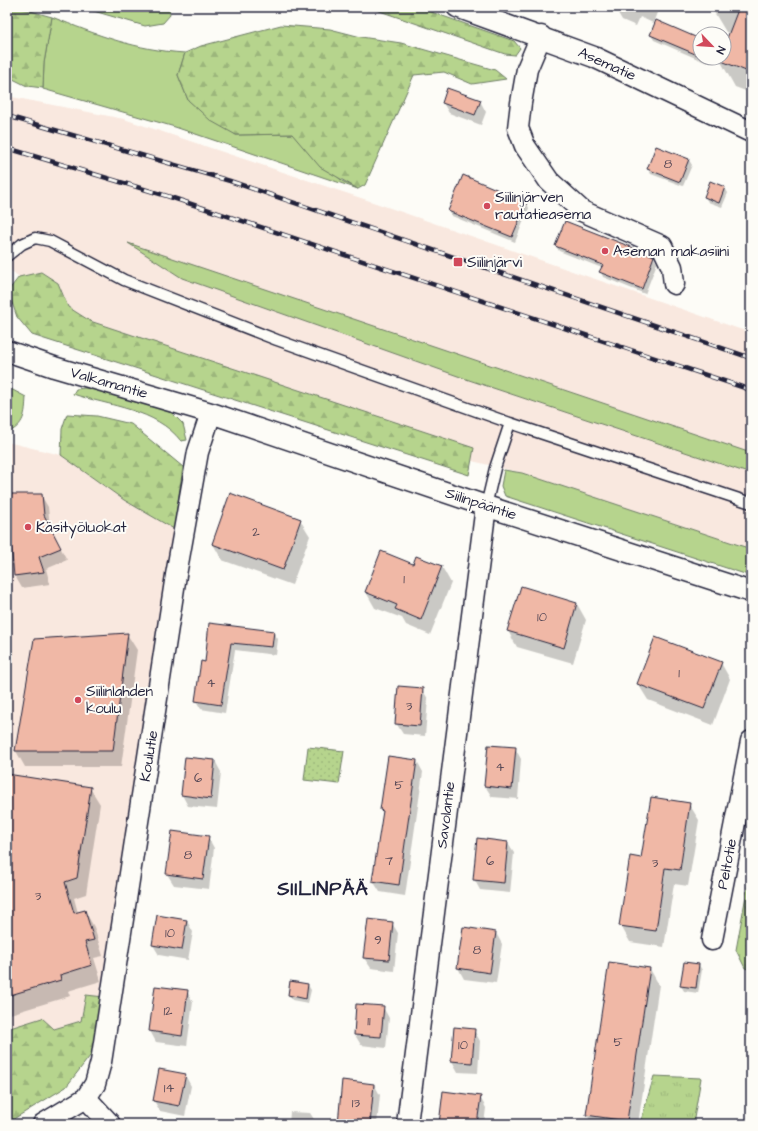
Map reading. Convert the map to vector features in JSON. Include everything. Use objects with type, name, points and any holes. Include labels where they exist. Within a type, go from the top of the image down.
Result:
[{"type":"street","name":"Asematie","points":[[458,7],[594,56],[751,132]]},
{"type":"street","points":[[541,36],[527,69],[521,103],[518,128],[525,146],[550,181],[582,211],[662,246],[672,267],[674,284]]},
{"type":"street","name":"Valkamantie","points":[[7,351],[54,367],[212,413]]},
{"type":"street","name":"Siilinpääntie","points":[[212,413],[486,506],[751,592]]},
{"type":"street","name":"Koulutie","points":[[86,1098],[95,1084],[102,1062],[176,575],[198,452],[212,413]]},
{"type":"street","name":"Savolantie","points":[[406,1124],[486,506]]},
{"type":"street","name":"Peltotie","points":[[712,940],[751,741]]},
{"type":"street","points":[[43,1124],[86,1098],[110,1124]]},
{"type":"lane","points":[[7,256],[22,244],[35,238],[50,241],[124,280],[277,340],[510,423],[751,503]]},
{"type":"lane","points":[[486,506],[495,468],[510,423]]},
{"type":"shaded area","points":[[7,96],[124,119],[364,199],[751,333],[751,549],[522,473],[472,461],[473,448],[90,321],[68,307],[58,283],[41,272],[19,277],[7,267]]},
{"type":"shaded area","name":"Siilinlahden koulu","points":[[7,442],[61,455],[124,500],[174,529],[104,997],[86,995],[81,1021],[53,1029],[42,1018],[7,1029]]},
{"type":"green space","points":[[7,7],[16,7],[52,17],[44,63],[43,88],[27,86],[7,76]]},
{"type":"green space","points":[[80,7],[169,7],[170,15],[163,23],[145,26]]},
{"type":"green space","points":[[368,7],[417,7],[514,41],[520,48],[515,55],[505,54]]},
{"type":"green space","points":[[52,17],[117,41],[150,49],[185,53],[178,75],[188,100],[236,135],[292,134],[342,181],[358,189],[175,127],[43,89],[44,63]]},
{"type":"green space","points":[[281,25],[330,29],[361,37],[401,43],[495,70],[506,79],[472,84],[444,72],[414,75],[365,185],[358,189],[320,167],[292,134],[236,135],[211,121],[188,100],[178,75],[185,53],[201,46]]},
{"type":"green space","points":[[128,243],[751,453],[751,474],[469,380],[182,278]]},
{"type":"green space","points":[[41,272],[58,283],[68,307],[90,321],[474,448],[469,475],[32,335],[17,317],[8,291],[19,277]]},
{"type":"green space","points":[[7,387],[26,397],[25,409],[21,423],[7,433]]},
{"type":"green space","points":[[85,388],[122,393],[172,413],[183,424],[187,440],[181,441],[171,430],[145,415],[73,394],[76,389]]},
{"type":"green space","points":[[67,414],[97,416],[131,424],[183,467],[174,529],[124,500],[61,455],[62,429]]},
{"type":"green space","points":[[504,470],[522,473],[751,549],[751,576],[505,496],[501,486]]},
{"type":"green space","points":[[308,747],[344,751],[339,784],[304,780]]},
{"type":"green space","points":[[751,868],[751,970],[745,968],[736,950]]},
{"type":"green space","points":[[86,995],[104,997],[97,1047],[66,1087],[7,1123],[7,1029],[42,1018],[54,1029],[81,1021]]},
{"type":"green space","points":[[654,1076],[701,1078],[693,1124],[640,1124]]},
{"type":"building","points":[[739,7],[751,7],[751,73],[732,65],[732,26]]},
{"type":"building","points":[[656,20],[692,36],[692,53],[650,35]]},
{"type":"building","points":[[447,88],[481,100],[475,115],[442,103]]},
{"type":"building","points":[[656,146],[689,159],[680,182],[647,169]]},
{"type":"building","name":"Siilinjärven rautatieasema","points":[[463,175],[527,202],[512,237],[448,211]]},
{"type":"building","points":[[710,181],[725,187],[719,203],[704,197]]},
{"type":"building","name":"Aseman makasiini","points":[[565,221],[654,256],[642,289],[599,272],[603,265],[555,246]]},
{"type":"building","points":[[230,493],[301,519],[283,570],[212,544]]},
{"type":"building","name":"Käsityöluokat","points":[[7,494],[42,494],[44,515],[61,548],[39,557],[44,572],[14,576],[11,544],[7,538]]},
{"type":"building","points":[[381,551],[413,564],[416,556],[442,566],[421,620],[395,609],[397,605],[365,592]]},
{"type":"building","points":[[521,586],[577,603],[564,648],[507,631]]},
{"type":"building","points":[[209,623],[274,631],[272,647],[231,643],[221,705],[195,701],[201,661],[205,662]]},
{"type":"building","points":[[128,633],[113,751],[15,751],[34,639]]},
{"type":"building","points":[[655,637],[722,662],[704,709],[637,684]]},
{"type":"building","points":[[398,686],[423,688],[420,726],[395,724]]},
{"type":"building","points":[[488,745],[516,747],[512,789],[484,786]]},
{"type":"building","points":[[388,756],[417,760],[399,885],[372,881],[383,811],[380,810]]},
{"type":"building","points":[[185,757],[215,760],[211,799],[181,795]]},
{"type":"building","points":[[7,774],[91,787],[77,878],[65,882],[74,913],[85,910],[94,940],[85,942],[92,965],[60,975],[61,980],[7,996]]},
{"type":"building","points":[[651,797],[690,803],[680,870],[665,868],[656,931],[619,926],[630,856],[641,858]]},
{"type":"building","points":[[172,831],[209,836],[203,879],[166,874]]},
{"type":"building","points":[[477,838],[508,842],[504,883],[473,880]]},
{"type":"building","points":[[157,915],[187,920],[182,950],[152,945]]},
{"type":"building","points":[[368,919],[393,922],[389,960],[363,958]]},
{"type":"building","points":[[463,927],[496,932],[490,973],[457,968]]},
{"type":"building","points":[[609,962],[650,968],[627,1121],[586,1115]]},
{"type":"building","points":[[684,962],[699,964],[696,988],[680,986]]},
{"type":"building","points":[[290,981],[308,984],[306,999],[288,995]]},
{"type":"building","points":[[155,986],[188,990],[182,1036],[149,1031]]},
{"type":"building","points":[[356,1004],[384,1006],[381,1037],[354,1035]]},
{"type":"building","points":[[454,1027],[475,1029],[472,1063],[451,1061]]},
{"type":"building","points":[[159,1069],[186,1074],[179,1106],[153,1101]]},
{"type":"building","points":[[342,1080],[374,1084],[370,1124],[338,1124]]},
{"type":"building","points":[[443,1091],[481,1096],[477,1124],[439,1124]]},
{"type":"railway","points":[[7,116],[230,181],[751,358]]},
{"type":"railway","points":[[7,148],[167,196],[751,390]]},
{"type":"place","name":"Siilinjärven rautatieasema","points":[[487,206]]},
{"type":"place","name":"Aseman makasiini","points":[[605,251]]},
{"type":"place","name":"Siilinjärvi","points":[[458,262]]},
{"type":"place","name":"Käsityöluokat","points":[[28,527]]},
{"type":"place","name":"Siilinlahden koulu","points":[[78,700]]},
{"type":"district","name":"SIILINPÄÄ","points":[[323,889]]}]
